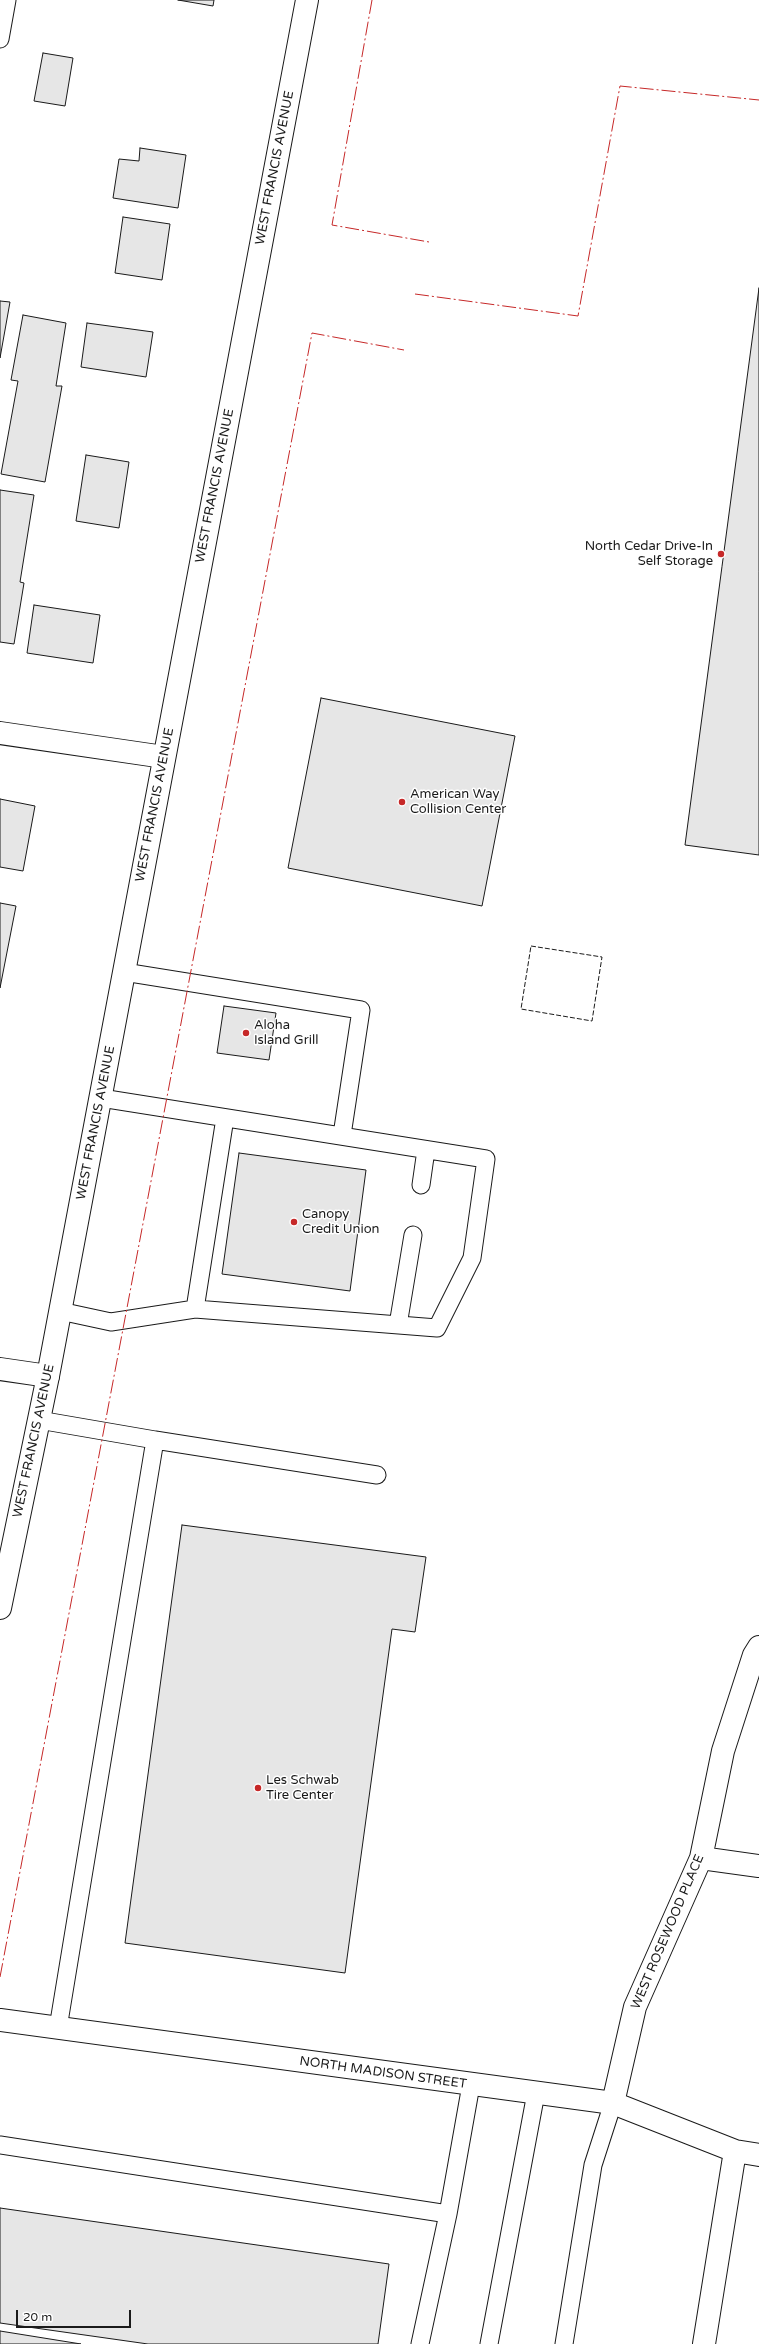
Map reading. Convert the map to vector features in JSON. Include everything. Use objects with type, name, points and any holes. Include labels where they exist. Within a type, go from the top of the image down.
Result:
[{"type":"street","name":"WEST FRANCIS AVENUE","points":[[0,1608],[48,1376],[307,0]]},
{"type":"street","points":[[0,733],[164,757]]},
{"type":"street","points":[[0,1369],[48,1376]]},
{"type":"street","name":"WEST ROSEWOOD PLACE","points":[[613,2103],[635,2007],[701,1858],[723,1750],[754,1655],[759,1647]]},
{"type":"street","points":[[701,1858],[759,1866]]},
{"type":"street","name":"NORTH MADISON STREET","points":[[0,2020],[471,2085],[613,2103],[736,2151],[759,2156]]},
{"type":"street","points":[[704,2344],[736,2151]]},
{"type":"lane","points":[[0,40],[7,0]]},
{"type":"lane","points":[[124,972],[361,1010],[342,1136]]},
{"type":"lane","points":[[60,1311],[111,1322],[195,1309],[437,1328],[472,1258],[486,1159],[101,1098]]},
{"type":"lane","points":[[195,1309],[225,1118]]},
{"type":"lane","points":[[421,1185],[426,1150]]},
{"type":"lane","points":[[398,1325],[413,1234]]},
{"type":"lane","points":[[39,1420],[377,1475]]},
{"type":"lane","points":[[58,2028],[155,1440]]},
{"type":"lane","points":[[420,2344],[448,2214],[471,2085]]},
{"type":"lane","points":[[490,2344],[536,2093]]},
{"type":"lane","points":[[564,2344],[593,2165],[613,2103]]},
{"type":"lane","points":[[0,2145],[448,2214]]},
{"type":"building","points":[[178,0],[214,0],[213,6]]},
{"type":"building","points":[[43,53],[73,58],[65,106],[34,101]]},
{"type":"building","points":[[140,148],[186,155],[178,208],[113,198],[119,159],[139,161]]},
{"type":"building","points":[[123,217],[170,224],[162,280],[115,273]]},
{"type":"building","points":[[759,288],[759,855],[685,845]]},
{"type":"building","points":[[0,301],[10,302],[0,358]]},
{"type":"building","points":[[23,315],[66,323],[56,386],[62,386],[45,482],[1,474],[18,381],[11,380]]},
{"type":"building","points":[[87,323],[153,332],[146,377],[81,367]]},
{"type":"building","points":[[86,455],[129,462],[119,528],[76,521]]},
{"type":"building","points":[[0,490],[34,495],[20,582],[24,583],[14,644],[0,642]]},
{"type":"building","points":[[34,605],[100,615],[93,663],[27,653]]},
{"type":"building","name":"American Way Collision Center","points":[[321,698],[515,736],[482,906],[288,868]]},
{"type":"building","points":[[0,799],[35,806],[23,871],[0,867]]},
{"type":"building","points":[[0,903],[16,906],[0,988]]},
{"type":"building","name":"Aloha Island Grill","points":[[224,1006],[276,1013],[269,1060],[217,1053]]},
{"type":"building","name":"Canopy Credit Union","points":[[239,1153],[366,1170],[350,1291],[222,1274]]},
{"type":"building","name":"Les Schwab Tire Center","points":[[182,1525],[426,1557],[415,1632],[392,1629],[345,1973],[125,1943]]},
{"type":"building","points":[[0,2208],[389,2264],[378,2344],[148,2344],[0,2323]]},
{"type":"building","points":[[0,2331],[81,2344],[0,2344]]},
{"type":"fence","points":[[531,946],[602,957],[592,1021],[521,1009],[531,946]]},
{"type":"power","points":[[372,0],[332,225],[429,242]]},
{"type":"power","points":[[415,294],[578,316],[620,86],[759,100]]},
{"type":"power","points":[[0,1977],[312,333],[404,350]]},
{"type":"place","name":"North Cedar Drive-In Self Storage","points":[[721,554]]},
{"type":"place","name":"American Way Collision Center","points":[[402,802]]},
{"type":"place","name":"Aloha Island Grill","points":[[246,1033]]},
{"type":"place","name":"Canopy Credit Union","points":[[294,1222]]},
{"type":"place","name":"Les Schwab Tire Center","points":[[258,1788]]}]
